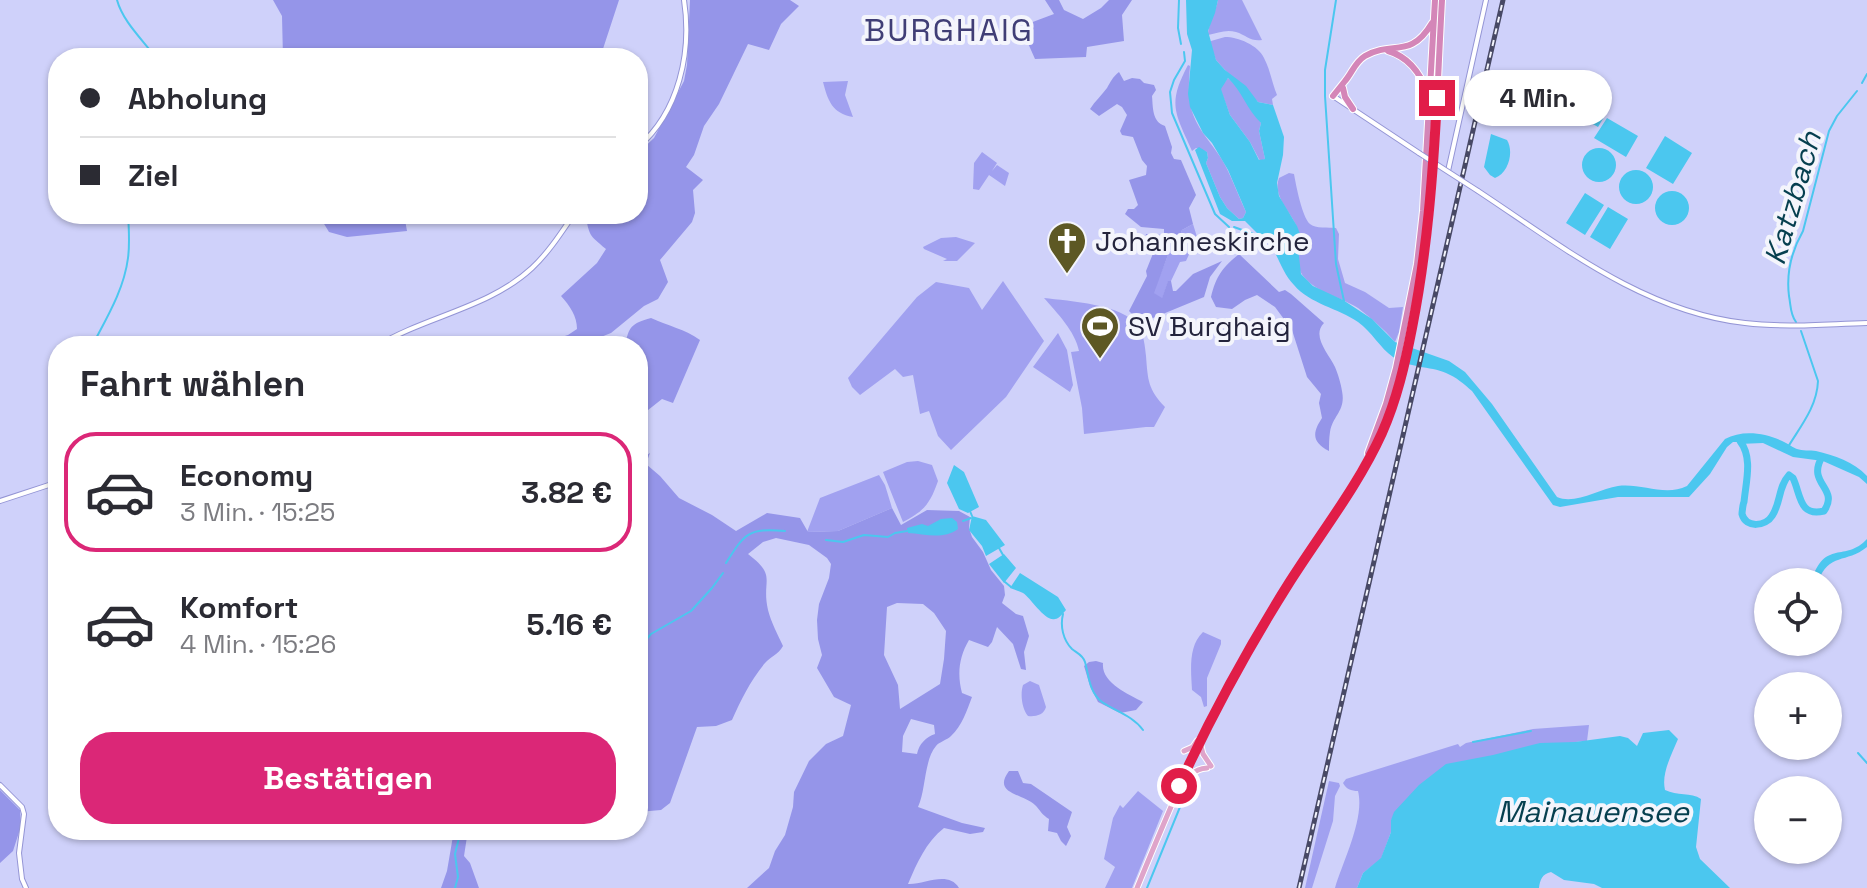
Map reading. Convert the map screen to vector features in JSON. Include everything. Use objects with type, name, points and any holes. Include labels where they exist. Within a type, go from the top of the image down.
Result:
[{"type":"highway","points":[[1426,214],[1435,0]]},
{"type":"highway","points":[[1354,483],[1365,464],[1400,370],[1417,284],[1426,214],[1442,0]]},
{"type":"highway","points":[[1335,97],[1366,55],[1414,44],[1434,20]]},
{"type":"highway","points":[[1385,50],[1411,65],[1423,80],[1429,98]]},
{"type":"highway","points":[[1344,85],[1345,97],[1353,109]]},
{"type":"main road","points":[[648,138],[666,111],[681,78],[685,46],[684,0]]},
{"type":"main road","points":[[1448,171],[1486,0]]},
{"type":"main road","points":[[1335,97],[1603,271],[1674,306],[1728,321],[1763,325],[1789,327],[1867,323]]},
{"type":"main road","points":[[396,336],[472,305],[529,271],[567,224]]},
{"type":"main road","points":[[1137,888],[1202,738],[1259,633],[1354,483]]},
{"type":"main road","points":[[0,501],[48,485]]},
{"type":"main road","points":[[1184,751],[1202,738]]},
{"type":"main road","points":[[1170,807],[1193,772],[1209,767],[1203,754],[1202,738]]},
{"type":"main road","points":[[0,785],[22,807],[24,814],[19,853],[26,888]]},
{"type":"shaded area","points":[[273,0],[619,0],[603,48],[283,48],[282,16]]},
{"type":"shaded area","points":[[690,0],[790,0],[799,6],[781,24],[769,50],[748,44],[719,104],[704,126],[694,155],[686,167],[703,180],[693,190],[695,213],[692,222],[660,260],[668,282],[658,299],[644,306],[611,333],[603,336],[565,336],[577,329],[572,311],[561,296],[597,263],[606,249],[591,234],[587,224],[648,224],[648,144],[684,81]]},
{"type":"shaded area","points":[[1045,0],[1059,0],[1064,10],[1083,19],[1109,0],[1132,0],[1122,15],[1124,41],[1087,47],[1086,57],[1035,59],[1027,41],[1030,23],[1054,14]]},
{"type":"shaded area","points":[[1218,0],[1242,0],[1262,40],[1232,31],[1208,35]]},
{"type":"shaded area","points":[[1236,38],[1261,53],[1277,95],[1272,99],[1273,105],[1258,102],[1216,60],[1211,41]]},
{"type":"shaded area","points":[[1188,65],[1194,117],[1226,166],[1246,212],[1243,218],[1239,219],[1227,208],[1206,163],[1207,152],[1196,148],[1192,151],[1178,117],[1177,90]]},
{"type":"shaded area","points":[[1119,72],[1124,81],[1140,79],[1154,85],[1155,118],[1165,126],[1171,153],[1174,159],[1181,160],[1196,195],[1189,208],[1193,224],[1182,230],[1176,246],[1168,255],[1154,293],[1162,298],[1168,281],[1176,291],[1193,274],[1222,261],[1210,277],[1204,297],[1141,323],[1129,311],[1147,276],[1154,251],[1144,246],[1146,234],[1164,235],[1164,229],[1141,227],[1125,214],[1128,209],[1138,205],[1129,180],[1146,175],[1147,166],[1133,137],[1122,135],[1120,131],[1127,115],[1117,104],[1099,116],[1090,109]]},
{"type":"shaded area","points":[[1228,78],[1237,86],[1261,123],[1259,131],[1265,159],[1260,161],[1230,115],[1220,88]]},
{"type":"shaded area","points":[[848,81],[845,95],[853,117],[840,113],[832,105],[823,82]]},
{"type":"shaded area","points":[[982,152],[997,163],[992,171],[997,165],[1009,173],[1005,186],[989,175],[979,190],[973,189],[974,163]]},
{"type":"shaded area","points":[[1294,174],[1302,208],[1310,224],[1336,228],[1339,234],[1338,259],[1345,283],[1389,308],[1403,307],[1395,342],[1358,308],[1316,287],[1300,271],[1297,229],[1278,190],[1279,178]]},
{"type":"shaded area","points":[[324,224],[406,224],[407,231],[347,237],[329,232]]},
{"type":"shaded area","points":[[1193,224],[1197,237],[1186,261],[1180,262],[1168,282],[1162,299],[1153,293],[1168,255],[1176,246],[1182,230]]},
{"type":"shaded area","points":[[956,237],[975,243],[957,261],[943,261],[947,259],[923,247],[941,238]]},
{"type":"shaded area","points":[[1239,254],[1279,292],[1285,290],[1291,294],[1324,323],[1320,328],[1320,339],[1336,370],[1343,398],[1330,432],[1329,451],[1315,437],[1322,418],[1321,394],[1307,377],[1292,330],[1275,307],[1257,295],[1232,309],[1216,307],[1211,297],[1221,272]]},
{"type":"shaded area","points":[[1003,281],[1044,341],[1006,397],[951,450],[938,436],[929,411],[920,414],[913,375],[903,377],[895,369],[860,395],[852,387],[848,378],[917,297],[936,282],[969,288],[982,310]]},
{"type":"shaded area","points":[[1044,298],[1108,308],[1131,319],[1138,326],[1144,341],[1150,384],[1165,407],[1154,427],[1084,434],[1071,352],[1079,351],[1077,344],[1065,323]]},
{"type":"shaded area","points":[[651,318],[700,340],[673,403],[662,399],[648,410],[648,336],[628,336],[639,322]]},
{"type":"shaded area","points":[[1058,333],[1067,350],[1073,385],[1070,392],[1033,367]]},
{"type":"shaded area","points":[[918,461],[932,465],[938,481],[925,506],[903,522],[883,472]]},
{"type":"shaded area","points":[[648,466],[679,498],[736,531],[767,513],[800,518],[808,532],[838,531],[892,508],[901,525],[927,510],[959,511],[970,517],[972,537],[1004,586],[1002,603],[1023,616],[1029,636],[1024,652],[1026,670],[1021,669],[1013,644],[997,627],[988,647],[969,640],[961,659],[960,679],[962,693],[972,697],[958,728],[936,746],[929,759],[918,807],[985,828],[983,832],[970,834],[944,828],[927,846],[908,884],[942,879],[959,888],[747,888],[769,868],[785,835],[794,792],[809,761],[826,744],[843,736],[851,705],[834,697],[817,668],[822,655],[818,639],[819,604],[831,564],[809,545],[776,538],[763,542],[748,554],[766,574],[768,610],[783,646],[755,677],[732,720],[716,726],[697,727],[670,803],[661,810],[648,811]],"holes":[[[897,603],[923,604],[934,613],[946,631],[940,684],[900,709],[898,685],[884,655],[887,607]],[[911,719],[934,725],[935,734],[923,741],[917,754],[902,752],[903,736]]]},
{"type":"shaded area","points":[[879,475],[892,508],[838,531],[807,532],[820,498]]},
{"type":"shaded area","points":[[1203,632],[1221,640],[1207,678],[1207,706],[1204,707],[1201,697],[1192,690],[1191,675],[1193,651]]},
{"type":"shaded area","points":[[1096,661],[1103,663],[1111,682],[1143,702],[1136,710],[1120,713],[1098,702],[1084,666]]},
{"type":"shaded area","points":[[1030,681],[1039,685],[1046,707],[1041,714],[1033,716],[1026,713],[1022,697],[1023,685]]},
{"type":"shaded area","points":[[1589,725],[1587,741],[1575,742],[1391,820],[1391,832],[1381,859],[1363,873],[1357,888],[1335,888],[1358,814],[1358,791],[1346,787],[1343,783],[1346,779],[1458,744],[1460,747],[1466,743],[1533,729]]},
{"type":"shaded area","points":[[1009,771],[1018,771],[1023,783],[1031,784],[1072,812],[1067,827],[1071,836],[1066,846],[1057,833],[1048,831],[1049,819],[1035,805],[1006,789],[1004,784]]},
{"type":"shaded area","points":[[1329,781],[1340,786],[1335,796],[1333,821],[1312,888],[1305,888]]},
{"type":"shaded area","points":[[0,790],[20,810],[21,826],[13,851],[0,863]]},
{"type":"shaded area","points":[[1138,791],[1163,811],[1132,888],[1105,888],[1115,867],[1104,859],[1113,818],[1120,805],[1123,808]]},
{"type":"shaded area","points":[[452,840],[466,840],[464,856],[470,863],[479,888],[441,888]]},
{"type":"water","points":[[1186,0],[1218,0],[1208,31],[1216,60],[1246,86],[1258,102],[1273,105],[1284,137],[1277,183],[1279,196],[1300,234],[1301,274],[1313,286],[1343,300],[1372,319],[1395,342],[1449,361],[1465,372],[1492,404],[1557,497],[1579,498],[1618,486],[1679,489],[1687,486],[1725,439],[1747,433],[1771,437],[1797,449],[1816,451],[1843,460],[1867,476],[1867,484],[1859,477],[1823,461],[1793,457],[1763,443],[1733,442],[1689,497],[1618,497],[1560,507],[1553,505],[1472,391],[1446,373],[1393,357],[1358,322],[1301,291],[1286,274],[1275,253],[1280,249],[1270,238],[1258,234],[1245,221],[1232,221],[1220,214],[1195,150],[1199,147],[1207,152],[1206,163],[1227,208],[1239,219],[1246,212],[1228,170],[1190,107],[1188,94],[1192,50],[1187,34]],"holes":[[[1228,78],[1261,123],[1259,131],[1265,159],[1259,160],[1230,115],[1221,89]]]},
{"type":"water","points":[[1567,89],[1607,112],[1598,127],[1558,104]]},
{"type":"water","points":[[1607,118],[1638,136],[1626,157],[1594,138]]},
{"type":"water","points":[[1491,134],[1507,140],[1510,150],[1507,167],[1495,178],[1484,167]]},
{"type":"water","points":[[1665,136],[1692,153],[1673,184],[1646,168]]},
{"type":"water","points":[[1599,148],[1611,153],[1616,165],[1611,177],[1599,182],[1587,177],[1582,165],[1587,153]]},
{"type":"water","points":[[1636,170],[1648,175],[1653,187],[1648,199],[1636,204],[1624,199],[1619,187],[1624,175]]},
{"type":"water","points":[[1672,191],[1684,196],[1689,208],[1684,220],[1672,225],[1660,220],[1655,208],[1660,196]]},
{"type":"water","points":[[1585,193],[1604,205],[1585,235],[1566,223]]},
{"type":"water","points":[[1608,207],[1628,219],[1610,249],[1590,237]]},
{"type":"water","points":[[954,465],[964,472],[979,507],[968,513],[959,509],[947,483]]},
{"type":"water","points":[[972,516],[986,520],[1005,545],[986,556],[969,530]]},
{"type":"water","points":[[952,518],[957,522],[958,529],[952,532],[934,536],[908,533],[907,528],[922,524],[928,526],[941,519]]},
{"type":"water","points":[[1867,539],[1867,547],[1859,552],[1826,568],[1818,568],[1829,555],[1859,546]]},
{"type":"water","points":[[1004,554],[1016,568],[1004,583],[989,564]]},
{"type":"water","points":[[1020,573],[1058,597],[1066,610],[1058,618],[1051,619],[1023,593],[1010,588]]},
{"type":"water","name":"Mainauensee","points":[[1669,730],[1678,739],[1666,770],[1665,790],[1701,799],[1696,847],[1700,859],[1730,888],[1602,888],[1564,880],[1551,872],[1542,878],[1539,888],[1357,888],[1363,873],[1381,858],[1391,832],[1394,812],[1419,785],[1446,764],[1540,743],[1620,736],[1637,746],[1643,733]]},
{"type":"waterway","points":[[117,0],[129,23],[148,48]]},
{"type":"waterway","points":[[1179,0],[1181,44]]},
{"type":"waterway","points":[[1336,0],[1325,70],[1325,96],[1336,264],[1344,301]]},
{"type":"waterway","points":[[1184,52],[1185,61],[1170,92],[1172,113],[1215,214],[1229,227]]},
{"type":"waterway","name":"Katzbach","points":[[1862,83],[1867,74]]},
{"type":"waterway","name":"Katzbach","points":[[1796,322],[1789,296],[1790,262],[1803,231],[1829,131],[1857,91]]},
{"type":"waterway","points":[[97,336],[123,281],[129,247],[128,224]]},
{"type":"waterway","points":[[1234,227],[1256,235]]},
{"type":"waterway","name":"Katzbach","points":[[1788,447],[1803,424],[1817,390],[1818,381],[1801,331]]},
{"type":"waterway","points":[[1740,441],[1748,462],[1742,514],[1752,524],[1765,522],[1772,516],[1789,475],[1805,508],[1824,511],[1828,497],[1818,474],[1822,457]]},
{"type":"waterway","points":[[970,511],[972,516]]},
{"type":"waterway","points":[[963,521],[971,518]]},
{"type":"waterway","points":[[726,563],[749,535],[763,531],[785,531]]},
{"type":"waterway","points":[[826,540],[843,542],[864,535],[888,537],[907,531]]},
{"type":"waterway","points":[[999,548],[1003,555]]},
{"type":"waterway","points":[[648,637],[691,611],[723,573]]},
{"type":"waterway","points":[[1005,582],[1011,587]]},
{"type":"waterway","points":[[1063,614],[1064,637],[1084,660],[1094,694],[1143,730]]},
{"type":"waterway","points":[[1473,742],[1531,731]]},
{"type":"waterway","points":[[1858,753],[1867,763]]},
{"type":"waterway","points":[[1147,888],[1191,780]]},
{"type":"waterway","points":[[455,888],[458,877],[455,854],[458,840]]},
{"type":"railway","points":[[1299,888],[1503,0]]},
{"type":"place","name":"Johanneskirche","points":[[1067,275]]},
{"type":"place","name":"SV Burghaig","points":[[1100,360]]},
{"type":"district","name":"BURGHAIG","points":[[949,30]]},
{"type":"route","points":[[1179,786],[1242,661],[1347,494],[1388,419],[1403,371],[1421,284],[1430,211],[1437,98]]}]
